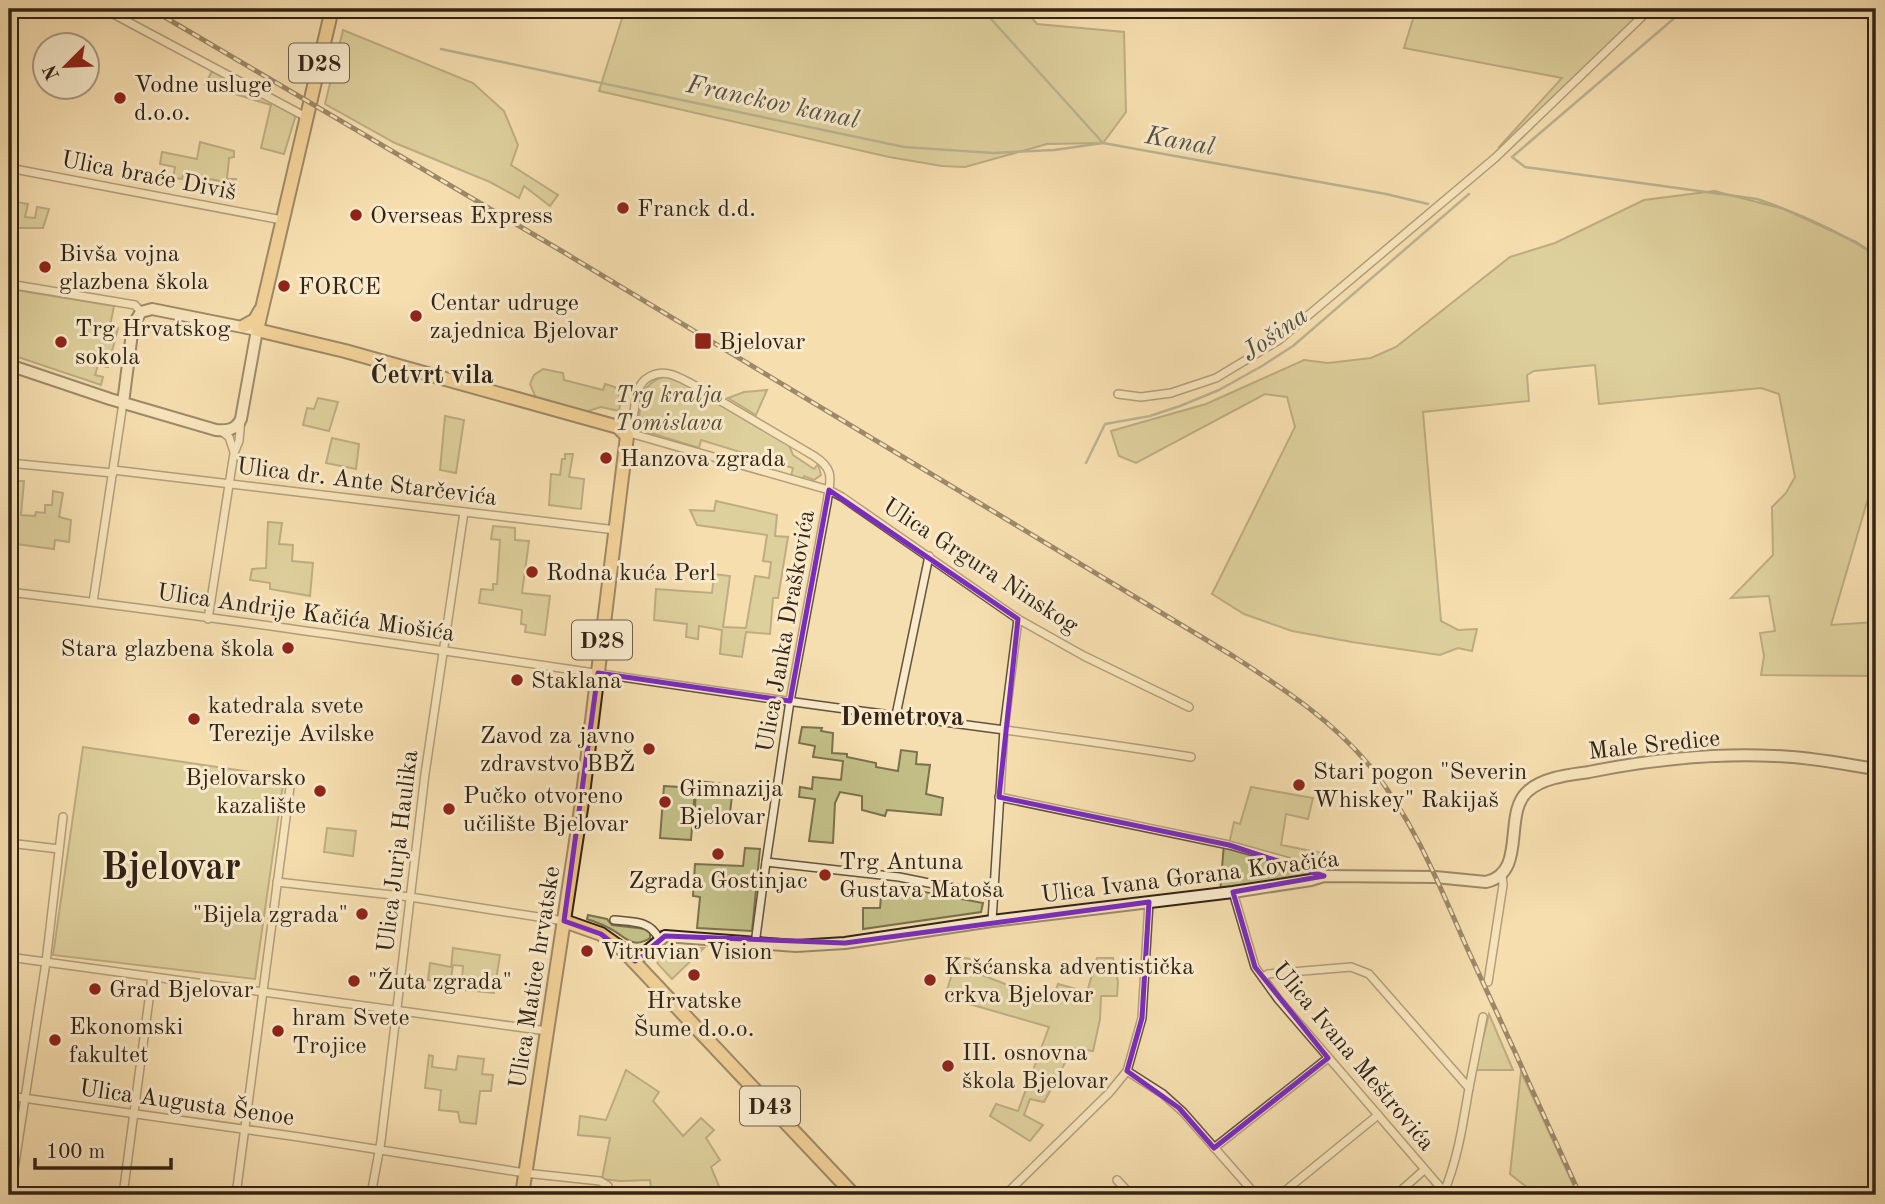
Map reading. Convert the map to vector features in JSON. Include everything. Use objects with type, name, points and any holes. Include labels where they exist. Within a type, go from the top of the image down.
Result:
[{"type":"main road","name":"D28","points":[[257,330],[332,9]]},
{"type":"main road","points":[[244,326],[255,320],[262,307]]},
{"type":"main road","points":[[257,330],[345,351],[618,427],[626,432]]},
{"type":"main road","name":"Ulica Matice hrvatske","points":[[522,1195],[565,921],[627,442],[626,432]]},
{"type":"main road","name":"D43","points":[[565,921],[601,934],[635,961],[854,1195]]},
{"type":"street","points":[[104,9],[306,117]]},
{"type":"street","points":[[1118,394],[1151,396],[1171,393],[1205,382],[1279,340],[1495,158],[1650,9]]},
{"type":"street","name":"Ulica braće Diviš","points":[[9,168],[282,220]]},
{"type":"street","points":[[9,284],[135,306],[141,312]]},
{"type":"street","points":[[93,602],[133,325],[141,312],[152,309],[257,330],[239,441],[234,453],[208,619]]},
{"type":"street","points":[[9,365],[122,403],[220,431],[229,437],[234,453]]},
{"type":"street","points":[[656,374],[672,374],[822,461],[828,466],[830,473],[829,489],[626,432],[632,423],[642,382],[656,374]]},
{"type":"street","points":[[100,394],[113,392],[124,383]]},
{"type":"street","points":[[220,431],[235,428],[241,419]]},
{"type":"street","name":"Ulica dr. Ante Starčevića","points":[[9,463],[113,471],[616,530]]},
{"type":"street","name":"Ulica Grgura Ninskog","points":[[829,489],[1018,619],[1084,656],[1189,707]]},
{"type":"street","name":"Ulica Janka Draškovića","points":[[766,862],[790,701],[829,489]]},
{"type":"street","name":"Ulica Jurja Haulika","points":[[370,1195],[379,1150],[442,650],[464,512]]},
{"type":"street","points":[[896,715],[929,556]]},
{"type":"street","name":"Ulica Andrije Kačića Miošića","points":[[9,593],[442,650],[1191,757]]},
{"type":"street","points":[[635,961],[665,936],[796,946],[845,943],[992,921],[1004,729],[1018,619]]},
{"type":"street","name":"Male Sredice","points":[[1488,982],[1503,885],[1502,875],[1509,862],[1519,803],[1528,791],[1549,779],[1632,764],[1708,758],[1774,756],[1876,769]]},
{"type":"street","points":[[236,1195],[290,787]]},
{"type":"street","points":[[999,797],[1229,845],[1318,870],[1324,876]]},
{"type":"street","points":[[10,1195],[46,962],[63,817]]},
{"type":"street","points":[[9,843],[60,849]]},
{"type":"street","points":[[755,944],[766,862],[899,877],[993,896]]},
{"type":"street","name":"Ulica Ivana Gorana Kovačića","points":[[992,921],[1233,892],[1324,876],[1435,877],[1486,882],[1502,875]]},
{"type":"street","points":[[277,881],[410,897],[565,921]]},
{"type":"street","name":"Ulica Ivana Meštrovića","points":[[1233,892],[1255,967],[1262,977],[1445,1193]]},
{"type":"street","points":[[1005,1195],[1127,1072],[1142,1018],[1149,902]]},
{"type":"street","points":[[614,920],[645,924],[659,939]]},
{"type":"street","points":[[9,957],[547,1031]]},
{"type":"street","points":[[1262,977],[1268,974],[1351,967],[1369,974],[1469,1088]]},
{"type":"street","points":[[123,1195],[152,977]]},
{"type":"street","points":[[1445,1193],[1462,1127],[1483,1017]]},
{"type":"street","points":[[1214,1148],[1328,1058]]},
{"type":"street","points":[[1127,1072],[1163,1094],[1184,1112],[1256,1195]]},
{"type":"street","name":"Ulica Augusta Šenoe","points":[[9,1097],[525,1173],[600,1181],[608,1186],[608,1195]]},
{"type":"street","points":[[1280,1195],[1378,1115]]},
{"type":"street","points":[[1396,1195],[1424,1171]]},
{"type":"street","points":[[1117,1180],[1130,1195]]},
{"type":"highlighted area","points":[[829,490],[1018,619],[999,797],[1229,845],[1324,876],[1233,892],[1255,967],[1328,1058],[1214,1148],[1179,1108],[1127,1071],[1142,1018],[1149,902],[845,943],[665,936],[635,961],[601,934],[564,921],[598,673],[790,701]]},
{"type":"green space","points":[[625,9],[1024,9],[1037,24],[1124,32],[1126,112],[1103,143],[1047,144],[965,167],[889,157],[599,91]]},
{"type":"green space","points":[[1416,9],[1650,9],[1504,150],[1499,147],[1562,78],[1404,48]]},
{"type":"green space","points":[[343,30],[473,83],[504,111],[518,145],[511,165],[558,195],[550,206],[524,186],[519,198],[490,182],[395,143],[325,104]]},
{"type":"green space","points":[[214,67],[293,110],[295,118],[284,154],[261,148],[271,105],[205,85]]},
{"type":"green space","points":[[200,142],[234,151],[234,157],[229,158],[227,179],[236,179],[235,184],[209,179],[208,182],[203,181],[203,177],[183,175],[182,179],[173,178],[175,167],[160,164],[162,152],[197,159]]},
{"type":"green space","points":[[1714,191],[1784,209],[1856,242],[1876,255],[1876,471],[1831,625],[1876,622],[1876,676],[1761,675],[1764,656],[1760,633],[1775,631],[1769,596],[1731,598],[1773,555],[1772,507],[1786,493],[1795,477],[1779,394],[1761,388],[1599,404],[1595,365],[1534,371],[1527,375],[1529,401],[1423,412],[1441,621],[1458,630],[1477,629],[1472,651],[1458,648],[1440,655],[1292,631],[1244,614],[1212,594],[1295,427],[1287,397],[1265,394],[1136,463],[1119,456],[1111,431],[1206,404],[1304,360],[1328,363],[1371,358],[1396,347],[1510,257],[1555,243],[1644,200]]},
{"type":"green space","points":[[17,202],[28,204],[25,217],[35,218],[37,207],[49,209],[43,228],[9,228],[9,212],[16,212]]},
{"type":"green space","name":"Trg Hrvatskog sokola","points":[[9,289],[114,306],[110,326],[118,328],[108,367],[98,365],[95,375],[103,377],[101,385],[9,354]]},
{"type":"green space","points":[[543,369],[563,373],[564,380],[603,390],[605,384],[615,387],[621,399],[619,411],[601,407],[585,412],[536,398],[530,384],[534,375]]},
{"type":"green space","name":"Trg kralja Tomislava","points":[[665,376],[674,377],[789,445],[793,455],[814,469],[818,464],[821,475],[814,480],[804,476],[802,481],[791,476],[793,468],[701,440],[699,448],[638,429],[640,404],[645,390]]},
{"type":"green space","points":[[767,390],[756,415],[728,398],[744,392]]},
{"type":"green space","points":[[318,398],[338,402],[329,431],[303,425],[307,408],[314,409]]},
{"type":"green space","points":[[445,416],[464,420],[456,473],[440,470]]},
{"type":"green space","points":[[332,438],[359,444],[356,469],[326,463]]},
{"type":"green space","points":[[565,454],[573,454],[569,477],[584,479],[581,509],[549,505],[551,474],[560,475]]},
{"type":"green space","points":[[16,481],[24,481],[21,515],[35,516],[36,512],[45,513],[45,505],[52,505],[53,491],[63,493],[59,517],[71,520],[69,542],[55,540],[54,549],[9,543],[9,495],[14,496]]},
{"type":"green space","points":[[716,501],[777,515],[775,536],[788,537],[778,598],[773,598],[770,634],[746,632],[742,657],[720,654],[722,630],[699,626],[698,639],[686,637],[687,624],[654,620],[656,589],[712,593],[714,574],[730,576],[723,627],[746,628],[755,576],[769,578],[771,562],[763,561],[767,535],[697,525],[690,510],[714,511]]},
{"type":"green space","points":[[268,522],[282,523],[279,544],[293,545],[292,561],[313,563],[310,596],[270,589],[270,583],[250,580],[252,569],[266,568]]},
{"type":"green space","points":[[493,526],[515,528],[515,540],[529,541],[522,593],[550,596],[545,635],[525,632],[526,625],[521,624],[522,610],[479,603],[481,589],[493,590],[493,584],[497,584],[500,540],[491,539]]},
{"type":"green space","points":[[802,727],[822,728],[821,731],[833,733],[832,753],[847,754],[847,757],[876,763],[876,767],[898,771],[901,750],[917,752],[916,764],[930,765],[926,794],[943,798],[941,815],[887,810],[885,816],[862,810],[862,796],[840,792],[835,803],[833,843],[809,841],[815,799],[799,797],[800,787],[812,789],[813,777],[841,780],[843,761],[813,757],[815,746],[799,743]]},
{"type":"green space","points":[[83,747],[284,777],[255,979],[53,955]]},
{"type":"green space","points":[[697,781],[733,785],[729,823],[694,818]]},
{"type":"green space","points":[[664,786],[695,788],[691,840],[660,838]]},
{"type":"green space","points":[[1251,787],[1313,798],[1308,819],[1286,814],[1281,845],[1322,853],[1314,877],[1220,894],[1224,843],[1229,844],[1234,822],[1240,824]]},
{"type":"green space","points":[[327,828],[356,831],[353,856],[324,852]]},
{"type":"green space","points":[[745,848],[760,849],[752,931],[697,928],[700,897],[693,896],[695,864],[743,866]]},
{"type":"green space","points":[[882,884],[983,903],[981,912],[863,929],[863,908],[880,908]]},
{"type":"green space","points":[[588,915],[607,919],[612,925],[646,929],[650,931],[650,938],[638,943],[633,942],[587,919]]},
{"type":"green space","points":[[664,947],[704,948],[672,979],[655,958]]},
{"type":"green space","points":[[453,948],[500,955],[494,993],[455,989],[456,980],[462,980],[463,966],[453,965],[450,984],[428,980],[430,963],[451,967]]},
{"type":"green space","points":[[957,957],[980,960],[977,973],[1051,1002],[1058,984],[1087,992],[1097,958],[1113,958],[1118,982],[1117,996],[1101,996],[1100,1019],[1093,1051],[1073,1048],[1044,1102],[1030,1099],[1024,1115],[1043,1125],[1030,1141],[990,1116],[996,1104],[1018,1111],[1049,1027],[945,997]]},
{"type":"green space","points":[[1489,1014],[1513,1070],[1475,1070]]},
{"type":"green space","points":[[429,1055],[433,1056],[432,1067],[456,1070],[458,1056],[484,1059],[482,1074],[493,1075],[491,1091],[480,1091],[476,1124],[460,1122],[458,1112],[439,1110],[441,1090],[425,1088]]},
{"type":"green space","points":[[626,1070],[659,1092],[653,1101],[683,1136],[701,1118],[714,1130],[706,1138],[720,1160],[711,1167],[721,1191],[716,1193],[717,1195],[652,1195],[650,1180],[602,1179],[610,1138],[578,1135],[580,1116],[606,1120]]},
{"type":"green space","points":[[1521,1072],[1578,1195],[1537,1195],[1510,1174]]},
{"type":"waterway","name":"Kanal","points":[[982,9],[1103,143],[1428,204]]},
{"type":"waterway","points":[[1685,9],[1512,157],[1525,167],[1757,199],[1818,224],[1876,255]]},
{"type":"waterway","name":"Franckov kanal","points":[[441,49],[904,147],[993,153],[1054,150],[1103,143]]},
{"type":"waterway","name":"Jošina","points":[[1086,463],[1105,424],[1150,416],[1219,390],[1293,346],[1469,194]]},
{"type":"railway","points":[[151,9],[565,253],[1233,656],[1290,694],[1325,722],[1373,770],[1414,834],[1580,1195]]},
{"type":"place","name":"Vodne usluge d.o.o.","points":[[120,98]]},
{"type":"place","name":"Franck d.d.","points":[[623,208]]},
{"type":"place","name":"Overseas Express","points":[[356,215]]},
{"type":"place","name":"Bivša vojna glazbena škola","points":[[45,267]]},
{"type":"place","name":"FORCE","points":[[284,286]]},
{"type":"place","name":"Centar udruge zajednica Bjelovar","points":[[416,316]]},
{"type":"place","name":"Bjelovar","points":[[703,341]]},
{"type":"place","name":"Trg Hrvatskog sokola","points":[[61,342]]},
{"type":"place","name":"Hanzova zgrada","points":[[606,458]]},
{"type":"place","name":"Rodna kuća Perl","points":[[532,572]]},
{"type":"place","name":"Stara glazbena škola","points":[[288,648]]},
{"type":"place","name":"Staklana","points":[[517,680]]},
{"type":"place","name":"katedrala svete Terezije Avilske","points":[[194,719]]},
{"type":"place","name":"Zavod za javno zdravstvo BBŽ","points":[[649,749]]},
{"type":"place","name":"Stari pogon \"Severin Whiskey\" Rakijaš","points":[[1299,785]]},
{"type":"place","name":"Bjelovarsko kazalište","points":[[320,791]]},
{"type":"place","name":"Gimnazija Bjelovar","points":[[665,802]]},
{"type":"place","name":"Pučko otvoreno učilište Bjelovar","points":[[449,809]]},
{"type":"place","name":"Zgrada Gostinjac","points":[[718,854]]},
{"type":"place","name":"Trg Antuna Gustava Matoša","points":[[825,875]]},
{"type":"place","name":"\"Bijela zgrada\"","points":[[362,914]]},
{"type":"place","name":"Vitruvian Vision","points":[[587,951]]},
{"type":"place","name":"Hrvatske Šume d.o.o.","points":[[694,975]]},
{"type":"place","name":"Kršćanska adventistička crkva Bjelovar","points":[[930,980]]},
{"type":"place","name":"\"Žuta zgrada\"","points":[[354,981]]},
{"type":"place","name":"Grad Bjelovar","points":[[95,989]]},
{"type":"place","name":"hram Svete Trojice","points":[[278,1031]]},
{"type":"place","name":"Ekonomski fakultet","points":[[55,1040]]},
{"type":"place","name":"III. osnovna škola Bjelovar","points":[[948,1066]]},
{"type":"district","name":"Četvrt vila","points":[[432,374]]},
{"type":"district","name":"Demetrova","points":[[902,716]]},
{"type":"district","name":"Bjelovar","points":[[171,866]]}]
